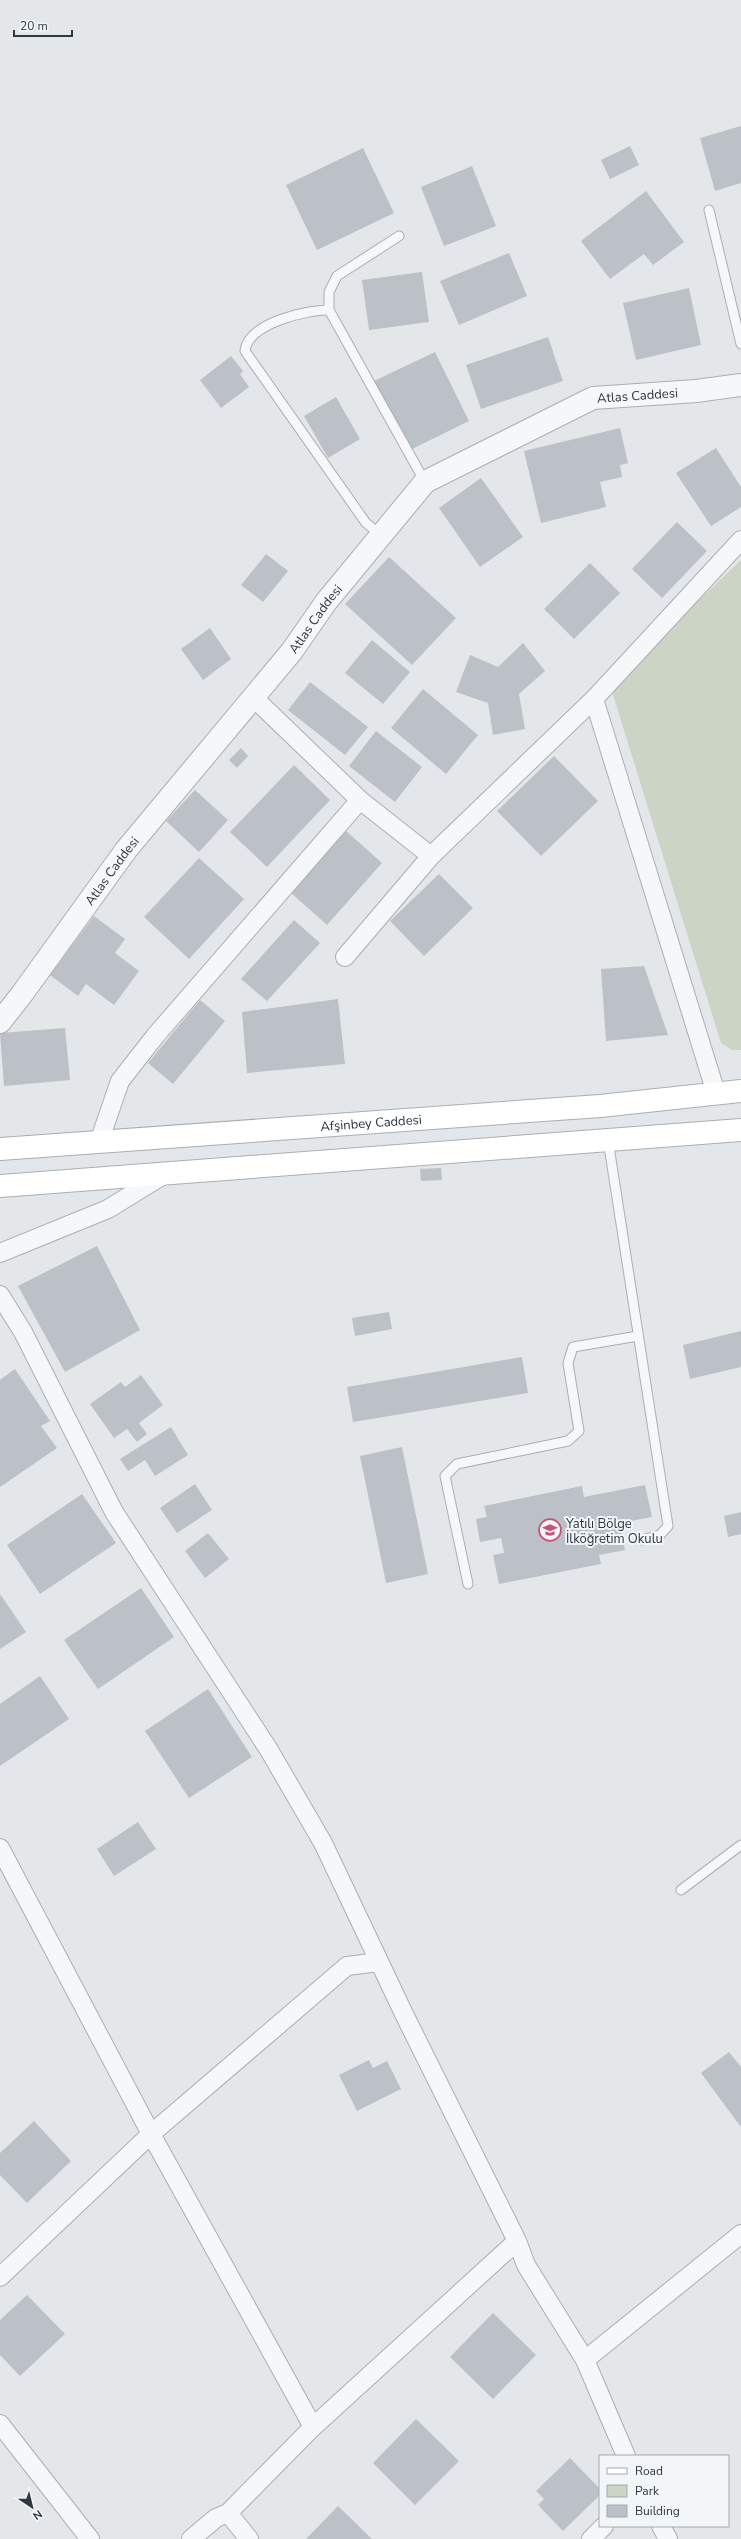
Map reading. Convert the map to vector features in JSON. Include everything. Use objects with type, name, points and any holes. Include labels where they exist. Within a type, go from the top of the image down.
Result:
[{"type":"main road","name":"Afşinbey Caddesi","points":[[0,1149],[600,1106],[741,1091]]},
{"type":"main road","points":[[0,1186],[741,1130]]},
{"type":"street","name":"Atlas Caddesi","points":[[0,1022],[22,994],[126,850],[254,698],[292,651],[326,602],[425,482],[593,398],[696,391],[741,385]]},
{"type":"street","points":[[344,957],[431,856],[594,699],[741,540]]},
{"type":"street","points":[[254,698],[360,800],[431,856]]},
{"type":"street","points":[[594,699],[716,1093]]},
{"type":"street","points":[[99,1142],[120,1080],[156,1035],[360,800]]},
{"type":"street","points":[[0,1253],[108,1209],[166,1173]]},
{"type":"street","points":[[0,1295],[23,1332],[114,1512],[269,1750],[323,1843],[379,1962],[517,2241],[526,2265],[585,2360],[626,2455]]},
{"type":"street","points":[[0,1848],[152,2134],[313,2427]]},
{"type":"street","points":[[0,2277],[152,2134],[347,1966],[379,1962]]},
{"type":"street","points":[[585,2360],[741,2234]]},
{"type":"street","points":[[191,2539],[216,2518],[228,2513],[313,2427],[517,2241]]},
{"type":"street","points":[[0,2424],[90,2539]]},
{"type":"street","points":[[228,2513],[249,2539]]},
{"type":"street","points":[[591,2539],[603,2527]]},
{"type":"street","points":[[662,2527],[668,2539]]},
{"type":"lane","points":[[709,210],[741,344]]},
{"type":"lane","points":[[399,236],[336,276],[329,292],[329,310],[425,482]]},
{"type":"lane","points":[[329,310],[304,311],[277,321],[248,342],[245,351],[247,356],[366,523],[381,536]]},
{"type":"lane","points":[[608,1140],[668,1526],[660,1536],[642,1540]]},
{"type":"lane","points":[[468,1584],[445,1476],[457,1464],[568,1441],[579,1431],[568,1363],[573,1347],[638,1336]]},
{"type":"lane","points":[[680,1890],[741,1845]]},
{"type":"green space","points":[[741,560],[741,1050],[732,1050],[721,1043],[610,685]]},
{"type":"building","points":[[741,126],[741,183],[715,191],[700,138]]},
{"type":"building","points":[[630,146],[639,165],[610,179],[601,160]]},
{"type":"building","points":[[363,148],[394,213],[317,250],[286,185]]},
{"type":"building","points":[[472,166],[496,226],[444,246],[421,187]]},
{"type":"building","points":[[646,191],[684,242],[653,265],[644,254],[610,279],[581,241]]},
{"type":"building","points":[[509,253],[527,296],[459,325],[440,281]]},
{"type":"building","points":[[422,272],[429,322],[369,330],[362,280]]},
{"type":"building","points":[[689,288],[701,345],[636,360],[623,303]]},
{"type":"building","points":[[548,337],[563,381],[481,409],[466,365]]},
{"type":"building","points":[[435,352],[469,421],[408,451],[374,381]]},
{"type":"building","points":[[231,356],[243,371],[240,374],[249,387],[221,408],[200,380]]},
{"type":"building","points":[[336,397],[360,439],[328,458],[304,416]]},
{"type":"building","points":[[620,428],[628,463],[620,465],[622,477],[600,482],[606,507],[541,523],[524,451]]},
{"type":"building","points":[[716,448],[741,487],[741,507],[711,526],[676,473]]},
{"type":"building","points":[[481,478],[523,537],[480,567],[439,508]]},
{"type":"building","points":[[677,522],[707,551],[662,598],[632,569]]},
{"type":"building","points":[[266,554],[288,571],[263,602],[241,585]]},
{"type":"building","points":[[389,557],[456,618],[412,665],[345,604]]},
{"type":"building","points":[[590,563],[620,593],[574,639],[544,609]]},
{"type":"building","points":[[210,628],[231,659],[203,680],[181,649]]},
{"type":"building","points":[[372,640],[410,672],[383,704],[345,673]]},
{"type":"building","points":[[523,643],[545,671],[519,694],[525,729],[493,735],[488,703],[456,692],[470,655],[498,667]]},
{"type":"building","points":[[310,682],[368,727],[345,755],[288,710]]},
{"type":"building","points":[[423,689],[478,735],[446,774],[391,728]]},
{"type":"building","points":[[376,731],[422,767],[395,802],[349,766]]},
{"type":"building","points":[[241,748],[248,756],[237,768],[229,760]]},
{"type":"building","points":[[554,756],[598,801],[541,856],[497,811]]},
{"type":"building","points":[[294,765],[330,800],[267,867],[230,832]]},
{"type":"building","points":[[195,790],[228,820],[199,852],[166,821]]},
{"type":"building","points":[[345,830],[382,863],[327,925],[290,892]]},
{"type":"building","points":[[199,858],[244,899],[189,959],[144,917]]},
{"type":"building","points":[[439,874],[473,908],[424,956],[390,921]]},
{"type":"building","points":[[94,916],[125,939],[115,953],[139,971],[114,1005],[86,984],[78,996],[50,975]]},
{"type":"building","points":[[294,920],[320,943],[267,1001],[241,979]]},
{"type":"building","points":[[644,966],[668,1035],[606,1041],[601,969]]},
{"type":"building","points":[[338,999],[345,1064],[247,1073],[242,1012]]},
{"type":"building","points":[[200,1000],[225,1021],[173,1084],[148,1063]]},
{"type":"building","points":[[65,1028],[70,1080],[4,1086],[0,1033]]},
{"type":"building","points":[[441,1168],[442,1180],[421,1181],[420,1169]]},
{"type":"building","points":[[97,1246],[140,1330],[65,1372],[18,1286]]},
{"type":"building","points":[[389,1312],[392,1329],[355,1336],[352,1318]]},
{"type":"building","points":[[741,1331],[741,1367],[690,1379],[683,1345]]},
{"type":"building","points":[[522,1357],[528,1393],[353,1422],[347,1387]]},
{"type":"building","points":[[15,1369],[50,1421],[41,1426],[57,1448],[0,1487],[0,1380]]},
{"type":"building","points":[[141,1375],[163,1405],[139,1423],[147,1434],[137,1442],[127,1429],[114,1438],[90,1404],[121,1382],[125,1387]]},
{"type":"building","points":[[171,1427],[188,1455],[155,1476],[145,1460],[128,1471],[120,1459]]},
{"type":"building","points":[[402,1447],[428,1574],[386,1583],[360,1456]]},
{"type":"building","points":[[195,1484],[212,1510],[177,1533],[160,1508]]},
{"type":"building","name":"Yatılı Bölge İlköğretim Okulu","points":[[645,1485],[652,1517],[620,1523],[625,1550],[599,1555],[601,1564],[499,1584],[493,1555],[504,1553],[501,1538],[480,1542],[476,1519],[487,1517],[484,1506],[582,1486],[584,1497]]},
{"type":"building","points":[[82,1494],[116,1543],[40,1594],[7,1545]]},
{"type":"building","points":[[741,1512],[741,1534],[728,1537],[724,1516]]},
{"type":"building","points":[[208,1533],[229,1559],[205,1578],[185,1551]]},
{"type":"building","points":[[141,1588],[174,1637],[98,1689],[64,1640]]},
{"type":"building","points":[[0,1594],[26,1632],[0,1649]]},
{"type":"building","points":[[40,1676],[69,1719],[0,1766],[0,1704]]},
{"type":"building","points":[[208,1689],[252,1757],[189,1798],[145,1731]]},
{"type":"building","points":[[138,1822],[156,1849],[114,1876],[97,1849]]},
{"type":"building","points":[[729,2052],[741,2067],[741,2127],[701,2073]]},
{"type":"building","points":[[369,2060],[373,2068],[387,2061],[401,2089],[357,2111],[339,2075]]},
{"type":"building","points":[[34,2121],[71,2161],[27,2203],[0,2175],[0,2153]]},
{"type":"building","points":[[27,2295],[65,2334],[20,2376],[0,2355],[0,2320]]},
{"type":"building","points":[[493,2313],[536,2355],[493,2399],[450,2357]]},
{"type":"building","points":[[416,2419],[459,2461],[415,2505],[373,2463]]},
{"type":"building","points":[[570,2458],[599,2488],[599,2496],[563,2531],[538,2505],[544,2499],[536,2491]]},
{"type":"building","points":[[338,2506],[372,2539],[306,2539]]},
{"type":"place","name":"Yatılı Bölge İlköğretim Okulu","points":[[550,1530]]}]
